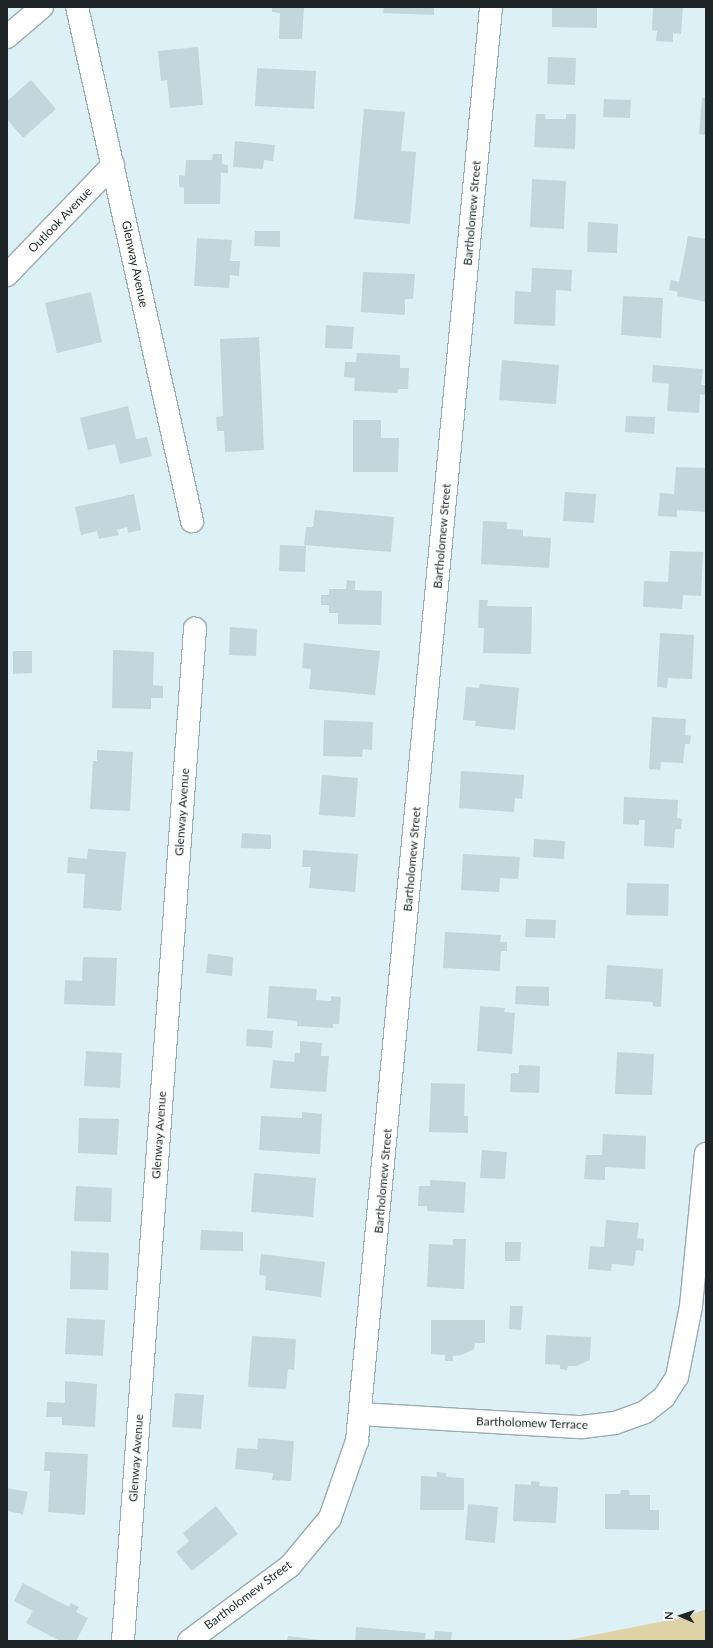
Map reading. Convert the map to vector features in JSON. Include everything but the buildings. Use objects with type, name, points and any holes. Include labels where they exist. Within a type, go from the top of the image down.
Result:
[{"type":"street","points":[[7,37],[42,7]]},
{"type":"street","name":"Glenway Avenue","points":[[77,7],[192,521]]},
{"type":"street","name":"Bartholomew Street","points":[[188,1641],[290,1566],[330,1518],[357,1441],[491,7]]},
{"type":"street","name":"Outlook Avenue","points":[[7,275],[113,165]]},
{"type":"street","name":"Glenway Avenue","points":[[123,1641],[195,630]]},
{"type":"street","name":"Bartholomew Terrace","points":[[360,1414],[582,1427],[615,1423],[645,1412],[664,1397],[677,1377],[691,1306],[706,1154]]},
{"type":"shaded area","points":[[706,1609],[706,1641],[563,1641],[685,1617]]}]
